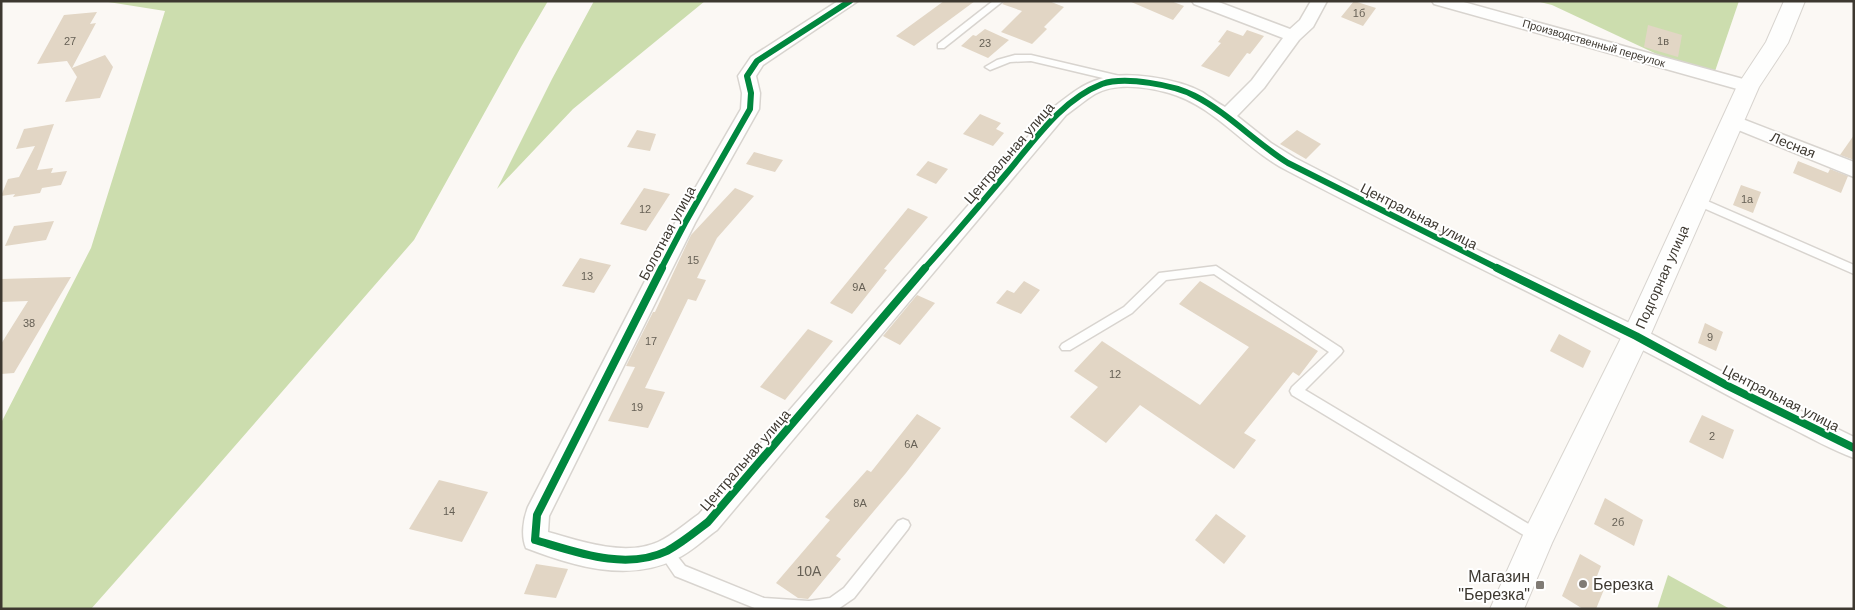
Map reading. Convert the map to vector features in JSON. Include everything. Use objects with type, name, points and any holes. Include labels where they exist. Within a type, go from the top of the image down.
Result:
[{"type":"street","name":"Болотная улица","points":[[536,515],[685,223],[750,109],[751,93],[748,76],[752,68],[757,61],[850,1]]},
{"type":"street","points":[[1200,1],[1293,36]]},
{"type":"street","points":[[1226,117],[1258,84],[1293,36],[1307,22],[1319,1]]},
{"type":"street","name":"Производственный переулок","points":[[1440,1],[1748,86]]},
{"type":"street","name":"Подгорная улица","points":[[1507,609],[1538,537],[1636,336],[1748,86],[1777,42],[1795,1]]},
{"type":"street","name":"Центральная улица","points":[[536,515],[535,540],[601,559],[641,558],[665,551],[708,522],[1060,111],[1089,90],[1105,83],[1128,81],[1172,88],[1194,96],[1226,117],[1264,148],[1288,163],[1408,226],[1636,336],[1728,386],[1854,448]]},
{"type":"street","name":"Лесная","points":[[1732,121],[1854,170]]},
{"type":"lane","points":[[941,46],[999,1]]},
{"type":"lane","points":[[990,66],[1002,60],[1017,57],[1031,58],[1128,81]]},
{"type":"lane","points":[[1696,200],[1854,270]]},
{"type":"lane","points":[[1066,347],[1128,310],[1163,276],[1216,270],[1337,351],[1296,391],[1538,537]]},
{"type":"lane","points":[[665,551],[680,571],[764,604],[809,608],[833,604],[849,593],[903,525]]},
{"type":"green space","points":[[102,1],[548,1],[414,240],[91,609],[1,609],[1,423],[91,248],[165,11]]},
{"type":"green space","points":[[594,1],[705,1],[573,109],[497,189],[552,79]]},
{"type":"green space","points":[[1536,1],[1739,1],[1712,80],[1552,5]]},
{"type":"green space","points":[[1668,575],[1730,609],[1657,609]]},
{"type":"building","points":[[944,1],[975,1],[914,46],[896,36]]},
{"type":"building","points":[[1005,1],[1049,1],[1064,7],[1044,27],[1047,29],[1032,44],[1001,32],[1022,11],[1002,4]]},
{"type":"building","points":[[1129,1],[1171,1],[1184,6],[1173,20]]},
{"type":"building","points":[[1354,1],[1376,8],[1363,26],[1341,17]]},
{"type":"building","points":[[97,12],[90,24],[96,23],[72,68],[105,55],[113,67],[100,98],[65,102],[77,77],[67,61],[37,64],[64,15]]},
{"type":"building","points":[[1648,25],[1682,35],[1678,57],[1644,47]]},
{"type":"building","points":[[985,29],[1009,40],[988,58],[961,46],[973,35],[976,36]]},
{"type":"building","points":[[1227,30],[1243,36],[1247,30],[1264,36],[1250,54],[1247,53],[1229,77],[1201,66],[1221,43],[1218,42]]},
{"type":"building","points":[[980,114],[1001,123],[996,129],[1004,133],[993,146],[963,134]]},
{"type":"building","points":[[54,124],[37,170],[53,168],[51,173],[67,171],[61,185],[42,188],[40,193],[13,197],[15,194],[1,196],[8,179],[19,177],[35,146],[16,149],[24,129]]},
{"type":"building","points":[[637,130],[656,134],[650,151],[627,147]]},
{"type":"building","points":[[1297,130],[1321,144],[1306,159],[1280,144]]},
{"type":"building","points":[[1854,135],[1854,160],[1840,155]]},
{"type":"building","points":[[754,152],[783,160],[775,172],[746,164]]},
{"type":"building","points":[[928,161],[948,169],[936,184],[916,175]]},
{"type":"building","points":[[1798,161],[1828,173],[1830,169],[1848,176],[1841,193],[1793,173]]},
{"type":"building","points":[[1741,185],[1761,192],[1753,213],[1733,205]]},
{"type":"building","points":[[644,188],[670,194],[646,231],[620,224]]},
{"type":"building","points":[[735,188],[754,196],[717,238],[697,278],[706,280],[696,301],[688,299],[645,388],[665,392],[648,428],[608,421],[635,367],[626,366],[653,312],[655,312],[691,235]]},
{"type":"building","points":[[908,208],[928,217],[884,269],[887,270],[852,314],[830,303]]},
{"type":"building","points":[[54,221],[46,240],[5,246],[14,226]]},
{"type":"building","points":[[580,258],[611,265],[594,293],[562,286]]},
{"type":"building","points":[[71,277],[14,373],[1,374],[1,344],[28,301],[1,302],[1,279]]},
{"type":"building","points":[[1024,281],[1040,290],[1021,314],[996,303],[1007,290],[1014,293]]},
{"type":"building","points":[[1200,281],[1318,351],[1299,376],[1293,372],[1244,433],[1256,440],[1234,469],[1140,405],[1106,443],[1070,417],[1098,387],[1074,371],[1102,341],[1200,405],[1249,347],[1179,304]]},
{"type":"building","points":[[917,295],[935,303],[900,345],[883,336]]},
{"type":"building","points":[[1705,323],[1723,332],[1716,351],[1698,343]]},
{"type":"building","points":[[808,329],[833,341],[785,400],[760,387]]},
{"type":"building","points":[[1559,334],[1591,351],[1583,368],[1550,351]]},
{"type":"building","points":[[917,414],[941,428],[836,556],[841,559],[808,599],[798,598],[776,583],[830,520],[825,517],[867,470],[871,472]]},
{"type":"building","points":[[1702,415],[1734,430],[1723,459],[1689,442]]},
{"type":"building","points":[[439,480],[488,492],[462,542],[409,529]]},
{"type":"building","points":[[1605,498],[1643,520],[1634,546],[1594,524]]},
{"type":"building","points":[[1216,514],[1246,536],[1224,564],[1195,540]]},
{"type":"building","name":"Березка","points":[[1580,554],[1601,566],[1595,581],[1605,587],[1596,609],[1583,609],[1562,596]]},
{"type":"building","points":[[536,564],[568,569],[556,598],[524,594]]},
{"type":"cycle path","points":[[850,1],[757,61],[747,76],[751,93],[750,109],[685,223],[537,515],[535,540],[583,554],[618,559],[634,559],[651,557],[666,551],[708,522],[1060,111],[1089,90],[1105,83],[1128,81],[1172,88],[1195,96],[1226,117],[1264,148],[1288,163],[1408,225],[1636,336],[1728,386],[1854,448]]},
{"type":"place","name":"Березка","points":[[1583,584]]},
{"type":"place","name":"Магазин \"Березка\"","points":[[1540,585]]}]
